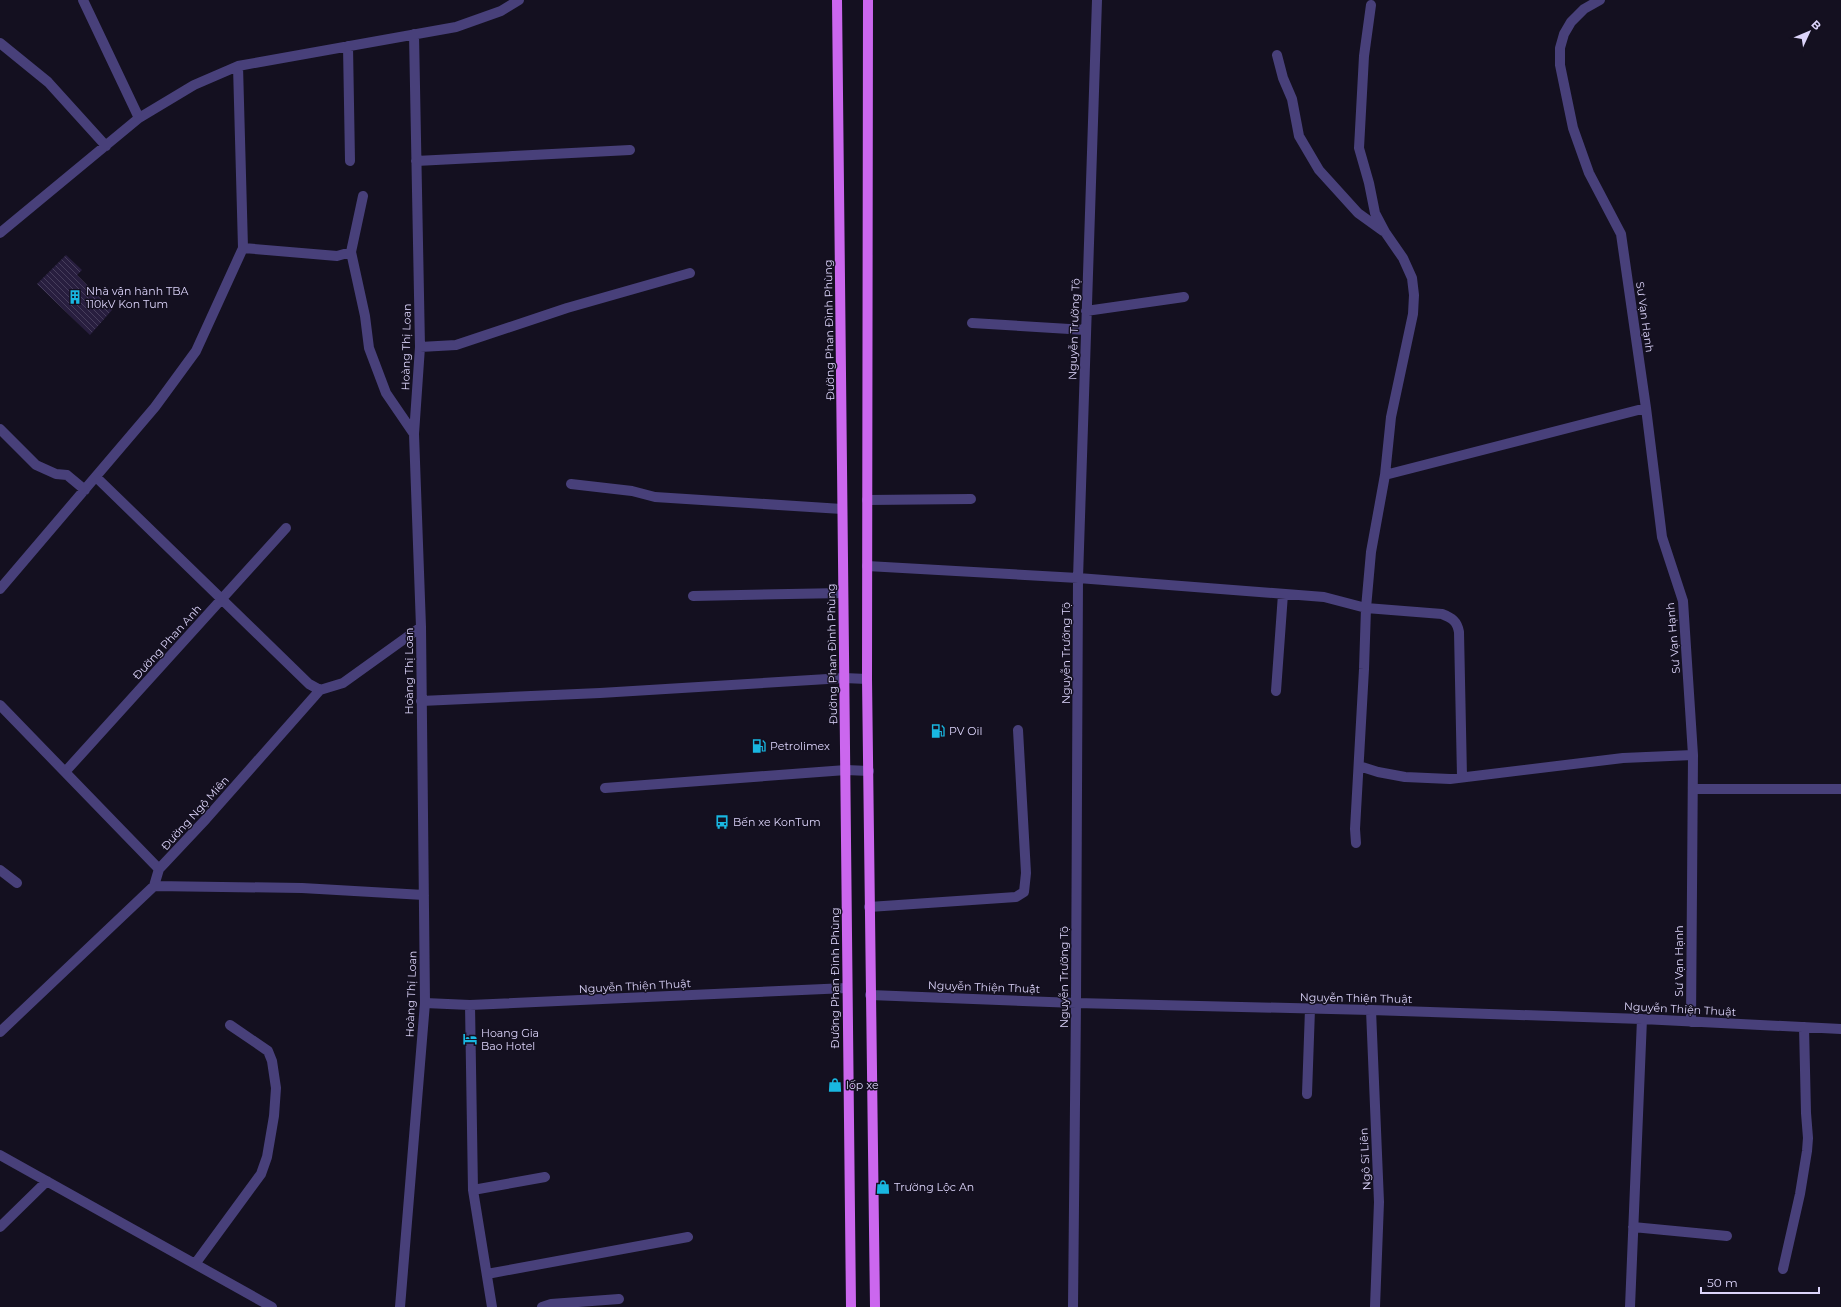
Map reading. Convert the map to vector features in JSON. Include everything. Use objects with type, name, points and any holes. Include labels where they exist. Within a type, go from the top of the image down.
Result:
[{"type":"main road","name":"Đường Phan Đình Phùng","points":[[837,0],[851,1307]]},
{"type":"main road","points":[[868,0],[867,679],[875,1307]]},
{"type":"street","points":[[83,0],[139,118]]},
{"type":"street","points":[[0,233],[139,118],[194,85],[238,66],[456,27],[501,11],[519,0]]},
{"type":"street","name":"Nguyễn Trường Tộ","points":[[1073,1307],[1078,578],[1097,0]]},
{"type":"street","name":"Sư Vạn Hạnh","points":[[1600,0],[1584,9],[1571,22],[1564,34],[1560,48],[1560,64],[1567,106],[1589,174],[1621,234],[1646,408],[1662,537],[1683,601],[1693,755],[1691,1022]]},
{"type":"street","points":[[1356,843],[1366,608],[1371,552],[1385,475],[1391,417],[1413,314],[1414,295],[1412,278],[1403,258],[1385,232],[1375,213],[1370,183],[1359,148],[1364,56],[1371,5]]},
{"type":"street","name":"Hoàng Thị Loan","points":[[400,1307],[425,1003],[421,627],[414,434],[420,348],[414,34]]},
{"type":"street","points":[[0,42],[48,82],[106,146]]},
{"type":"street","points":[[348,46],[350,161]]},
{"type":"street","points":[[1277,55],[1292,99],[1299,136],[1319,170],[1358,213],[1385,232]]},
{"type":"street","points":[[0,590],[155,407],[196,351],[243,248],[238,66]]},
{"type":"street","points":[[416,161],[630,150]]},
{"type":"street","points":[[363,196],[351,252],[365,316],[369,348],[386,392],[414,434]]},
{"type":"street","points":[[243,248],[337,256],[351,252]]},
{"type":"street","points":[[420,348],[456,345],[567,308],[690,273]]},
{"type":"street","points":[[1086,311],[1184,297]]},
{"type":"street","points":[[972,323],[1086,330]]},
{"type":"street","points":[[1385,475],[1646,408]]},
{"type":"street","points":[[0,429],[36,465],[56,474],[67,475],[85,490]]},
{"type":"street","points":[[96,477],[309,684],[320,690],[342,683],[421,627]]},
{"type":"street","points":[[571,484],[632,491],[655,497],[842,509]]},
{"type":"street","points":[[867,500],[971,499]]},
{"type":"street","name":"Đường Phan Anh","points":[[65,772],[286,528]]},
{"type":"street","points":[[867,566],[1078,578],[1283,594],[1324,598],[1366,608],[1442,614],[1450,617],[1457,624],[1459,632],[1462,777]]},
{"type":"street","points":[[693,596],[843,593]]},
{"type":"street","points":[[1276,691],[1283,594]]},
{"type":"street","points":[[422,701],[600,693],[844,678],[867,679]]},
{"type":"street","name":"Đường Ngộ Miên","points":[[154,886],[159,869],[206,819],[320,690]]},
{"type":"street","points":[[0,706],[159,869]]},
{"type":"street","points":[[870,907],[1016,897],[1024,892],[1026,873],[1018,730]]},
{"type":"street","points":[[1359,766],[1378,772],[1405,777],[1450,779],[1616,759],[1693,755]]},
{"type":"street","points":[[605,788],[846,770],[869,771]]},
{"type":"street","points":[[1693,789],[1841,789]]},
{"type":"street","points":[[0,870],[17,883]]},
{"type":"street","points":[[0,1032],[154,886],[302,888],[424,894]]},
{"type":"street","name":"Nguyễn Thiện Thuật","points":[[425,1003],[470,1005],[847,988]]},
{"type":"street","name":"Nguyễn Thiện Thuật","points":[[870,994],[1076,1004],[1371,1010],[1642,1019],[1841,1029]]},
{"type":"street","points":[[470,1005],[473,1190],[492,1307]]},
{"type":"street","points":[[1307,1094],[1310,1009]]},
{"type":"street","name":"Ngô Sĩ Liên","points":[[1371,1010],[1379,1202],[1375,1307]]},
{"type":"street","points":[[1630,1307],[1642,1019]]},
{"type":"street","points":[[196,1264],[260,1174],[271,1145],[276,1088],[271,1056],[268,1051],[230,1025]]},
{"type":"street","points":[[1783,1269],[1800,1194],[1807,1151],[1808,1138],[1804,1027]]},
{"type":"street","points":[[0,1155],[272,1307]]},
{"type":"street","points":[[473,1190],[545,1177]]},
{"type":"street","points":[[0,1227],[47,1181]]},
{"type":"street","points":[[1633,1227],[1727,1236]]},
{"type":"street","points":[[487,1274],[688,1237]]},
{"type":"street","points":[[542,1307],[552,1304],[619,1299]]},
{"type":"building","name":"Nhà vận hành TBA 110kV Kon Tum","points":[[66,255],[82,270],[77,275],[112,310],[90,335],[37,284]]},
{"type":"place","name":"Nhà vận hành TBA 110kV Kon Tum","points":[[75,297]]},
{"type":"place","name":"PV Oil","points":[[938,731]]},
{"type":"place","name":"Petrolimex","points":[[759,746]]},
{"type":"place","name":"Bến xe KonTum","points":[[722,822]]},
{"type":"place","name":"Hoang Gia Bao Hotel","points":[[470,1039]]},
{"type":"place","name":"lốp xe","points":[[835,1085]]},
{"type":"place","name":"Trường Lộc An","points":[[883,1187]]}]
